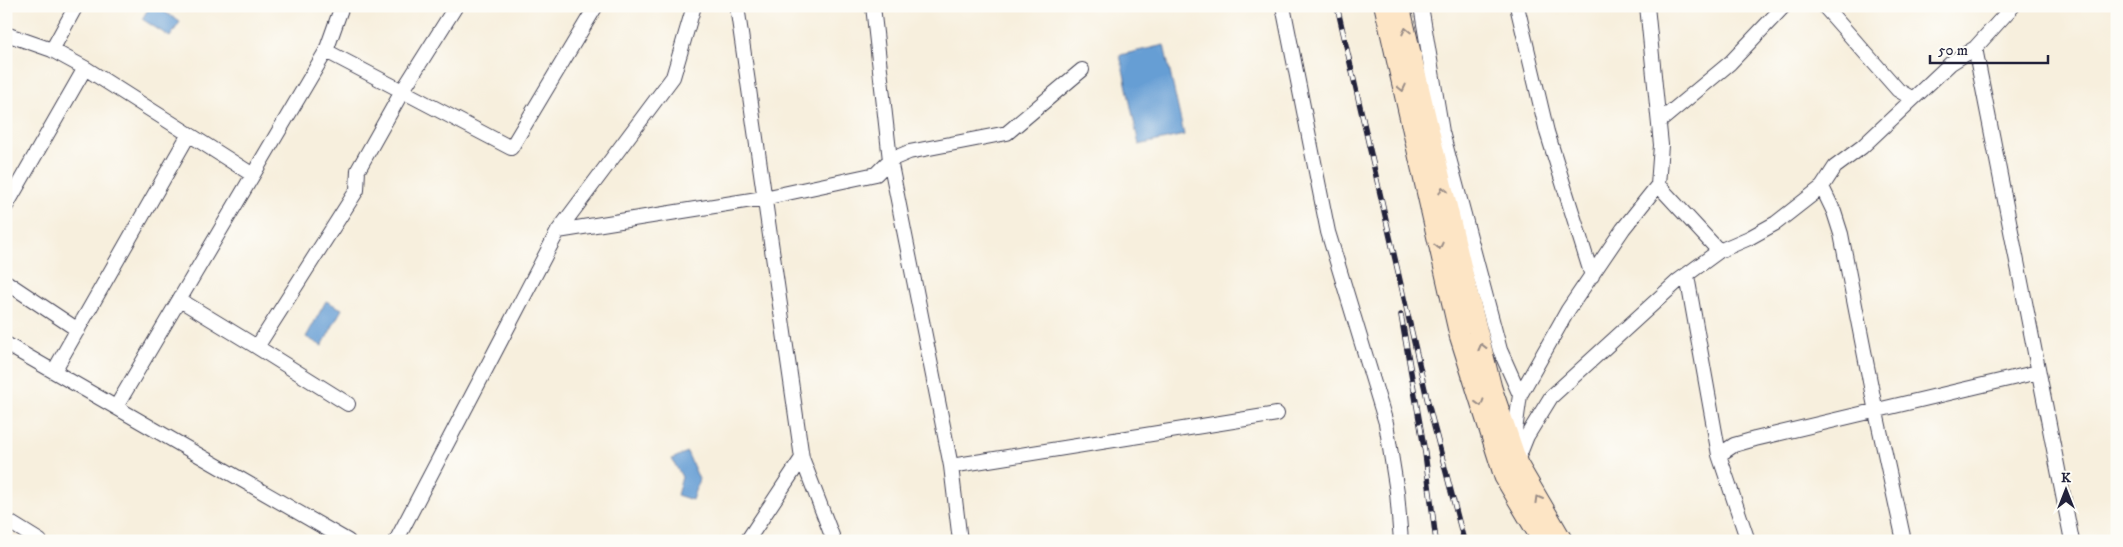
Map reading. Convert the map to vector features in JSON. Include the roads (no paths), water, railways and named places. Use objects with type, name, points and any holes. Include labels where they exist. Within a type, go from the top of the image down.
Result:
[{"type":"main road","points":[[1384,6],[1459,335],[1504,477],[1542,541]]},
{"type":"main road","points":[[1400,6],[1492,388],[1515,455],[1563,541]]},
{"type":"street","points":[[52,50],[76,6]]},
{"type":"street","points":[[116,407],[326,51],[342,6]]},
{"type":"street","points":[[257,347],[357,190],[358,170],[403,90],[456,6]]},
{"type":"street","points":[[326,51],[511,148],[596,6]]},
{"type":"street","points":[[396,541],[558,231],[673,76],[694,6]]},
{"type":"street","points":[[737,6],[802,458],[834,541]]},
{"type":"street","points":[[873,6],[890,160],[951,466],[960,541]]},
{"type":"street","points":[[1283,6],[1328,232],[1386,423],[1398,492],[1401,541]]},
{"type":"street","points":[[1421,6],[1442,132],[1500,350],[1520,395]]},
{"type":"street","points":[[1517,6],[1547,132],[1592,276]]},
{"type":"street","points":[[1515,455],[1520,395],[1568,310],[1623,229],[1658,186],[1661,146],[1646,6]]},
{"type":"street","points":[[1659,122],[1730,63],[1784,6]]},
{"type":"street","points":[[1824,6],[1898,90],[1913,99]]},
{"type":"street","points":[[1504,477],[1515,455],[1551,397],[1678,280],[1687,276],[1719,251],[1749,238],[1776,222],[1822,187],[1835,167],[1862,147],[1951,63],[1975,48],[2013,6]]},
{"type":"street","points":[[6,34],[52,50],[84,68],[253,175]]},
{"type":"street","points":[[1975,48],[2072,541]]},
{"type":"street","points":[[6,206],[84,68]]},
{"type":"street","points":[[558,231],[764,198],[876,174],[890,160],[909,152],[1007,133],[1082,70]]},
{"type":"street","points":[[54,371],[189,134]]},
{"type":"street","points":[[1658,186],[1719,251]]},
{"type":"street","points":[[1822,187],[1834,212],[1841,234],[1904,541]]},
{"type":"street","points":[[1687,276],[1719,455],[1748,541]]},
{"type":"street","points":[[6,282],[78,330]]},
{"type":"street","points":[[180,300],[348,404]]},
{"type":"street","points":[[6,344],[348,541]]},
{"type":"street","points":[[1719,455],[1734,445],[1755,438],[1876,412],[2038,372]]},
{"type":"street","points":[[951,466],[1277,414]]},
{"type":"street","points":[[747,541],[802,458]]},
{"type":"street","points":[[6,520],[40,541]]},
{"type":"water","points":[[150,6],[156,6],[180,22],[170,37],[142,19]]},
{"type":"water","points":[[1164,45],[1184,135],[1139,145],[1120,55]]},
{"type":"water","points":[[326,301],[342,309],[322,346],[306,337]]},
{"type":"water","points":[[687,452],[699,479],[692,500],[677,495],[682,477],[672,459]]},
{"type":"railway","points":[[1337,6],[1429,407],[1464,541]]},
{"type":"railway","points":[[1401,315],[1425,453],[1436,541]]}]
